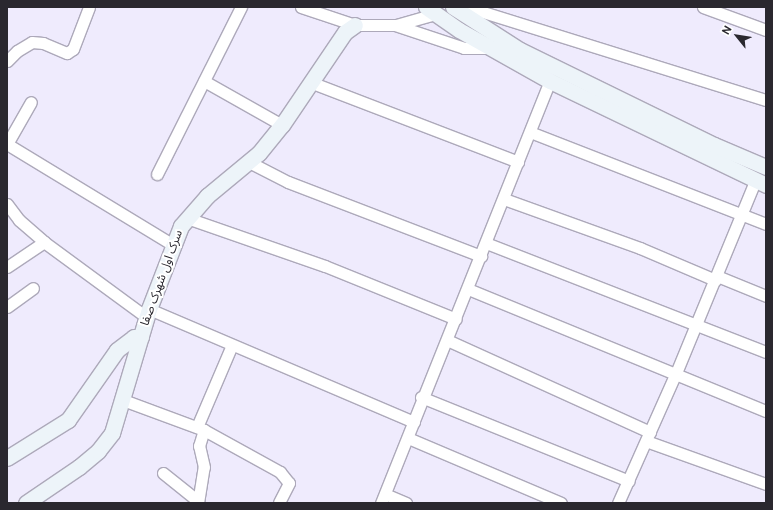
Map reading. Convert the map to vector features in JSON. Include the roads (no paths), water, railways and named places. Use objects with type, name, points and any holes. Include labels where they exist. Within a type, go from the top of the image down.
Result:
[{"type":"street","points":[[7,61],[12,48],[32,42],[43,43],[67,53],[73,48],[88,7]]},
{"type":"street","points":[[157,174],[241,7]]},
{"type":"street","points":[[301,7],[355,25],[395,25],[464,48],[489,48]]},
{"type":"street","points":[[703,7],[766,30]]},
{"type":"street","points":[[395,25],[430,10],[489,48],[550,81],[760,183],[742,214],[676,373],[618,503]]},
{"type":"street","points":[[459,30],[460,12]]},
{"type":"street","points":[[460,12],[483,12],[766,100]]},
{"type":"street","points":[[460,12],[520,50],[714,145],[766,167]]},
{"type":"street","name":"سرک اول شهرک صفا","points":[[26,503],[98,451],[112,433],[123,400],[147,313],[173,245],[187,218],[207,196],[249,162],[282,125],[345,32],[355,25]]},
{"type":"street","points":[[204,81],[282,125]]},
{"type":"street","points":[[406,503],[383,498],[408,438],[421,397],[456,319],[550,81]]},
{"type":"street","points":[[310,82],[518,162]]},
{"type":"street","points":[[31,102],[7,144],[173,245]]},
{"type":"street","points":[[530,132],[766,224]]},
{"type":"street","points":[[249,162],[288,182],[481,256]]},
{"type":"street","points":[[504,199],[640,248],[766,296]]},
{"type":"street","points":[[7,204],[44,242],[147,313],[232,345],[414,422]]},
{"type":"street","points":[[187,218],[325,266],[456,319]]},
{"type":"street","points":[[7,267],[44,242]]},
{"type":"street","points":[[486,243],[696,323],[766,352]]},
{"type":"street","points":[[7,307],[33,288]]},
{"type":"street","points":[[468,289],[766,411]]},
{"type":"street","points":[[7,458],[68,420],[118,350],[134,337],[141,337]]},
{"type":"street","points":[[447,340],[648,436],[766,484]]},
{"type":"street","points":[[163,473],[198,502],[204,467],[199,446],[201,429],[232,345]]},
{"type":"street","points":[[421,397],[629,480]]},
{"type":"street","points":[[123,400],[201,429],[280,472],[289,483],[279,503]]},
{"type":"street","points":[[408,438],[561,503]]}]
